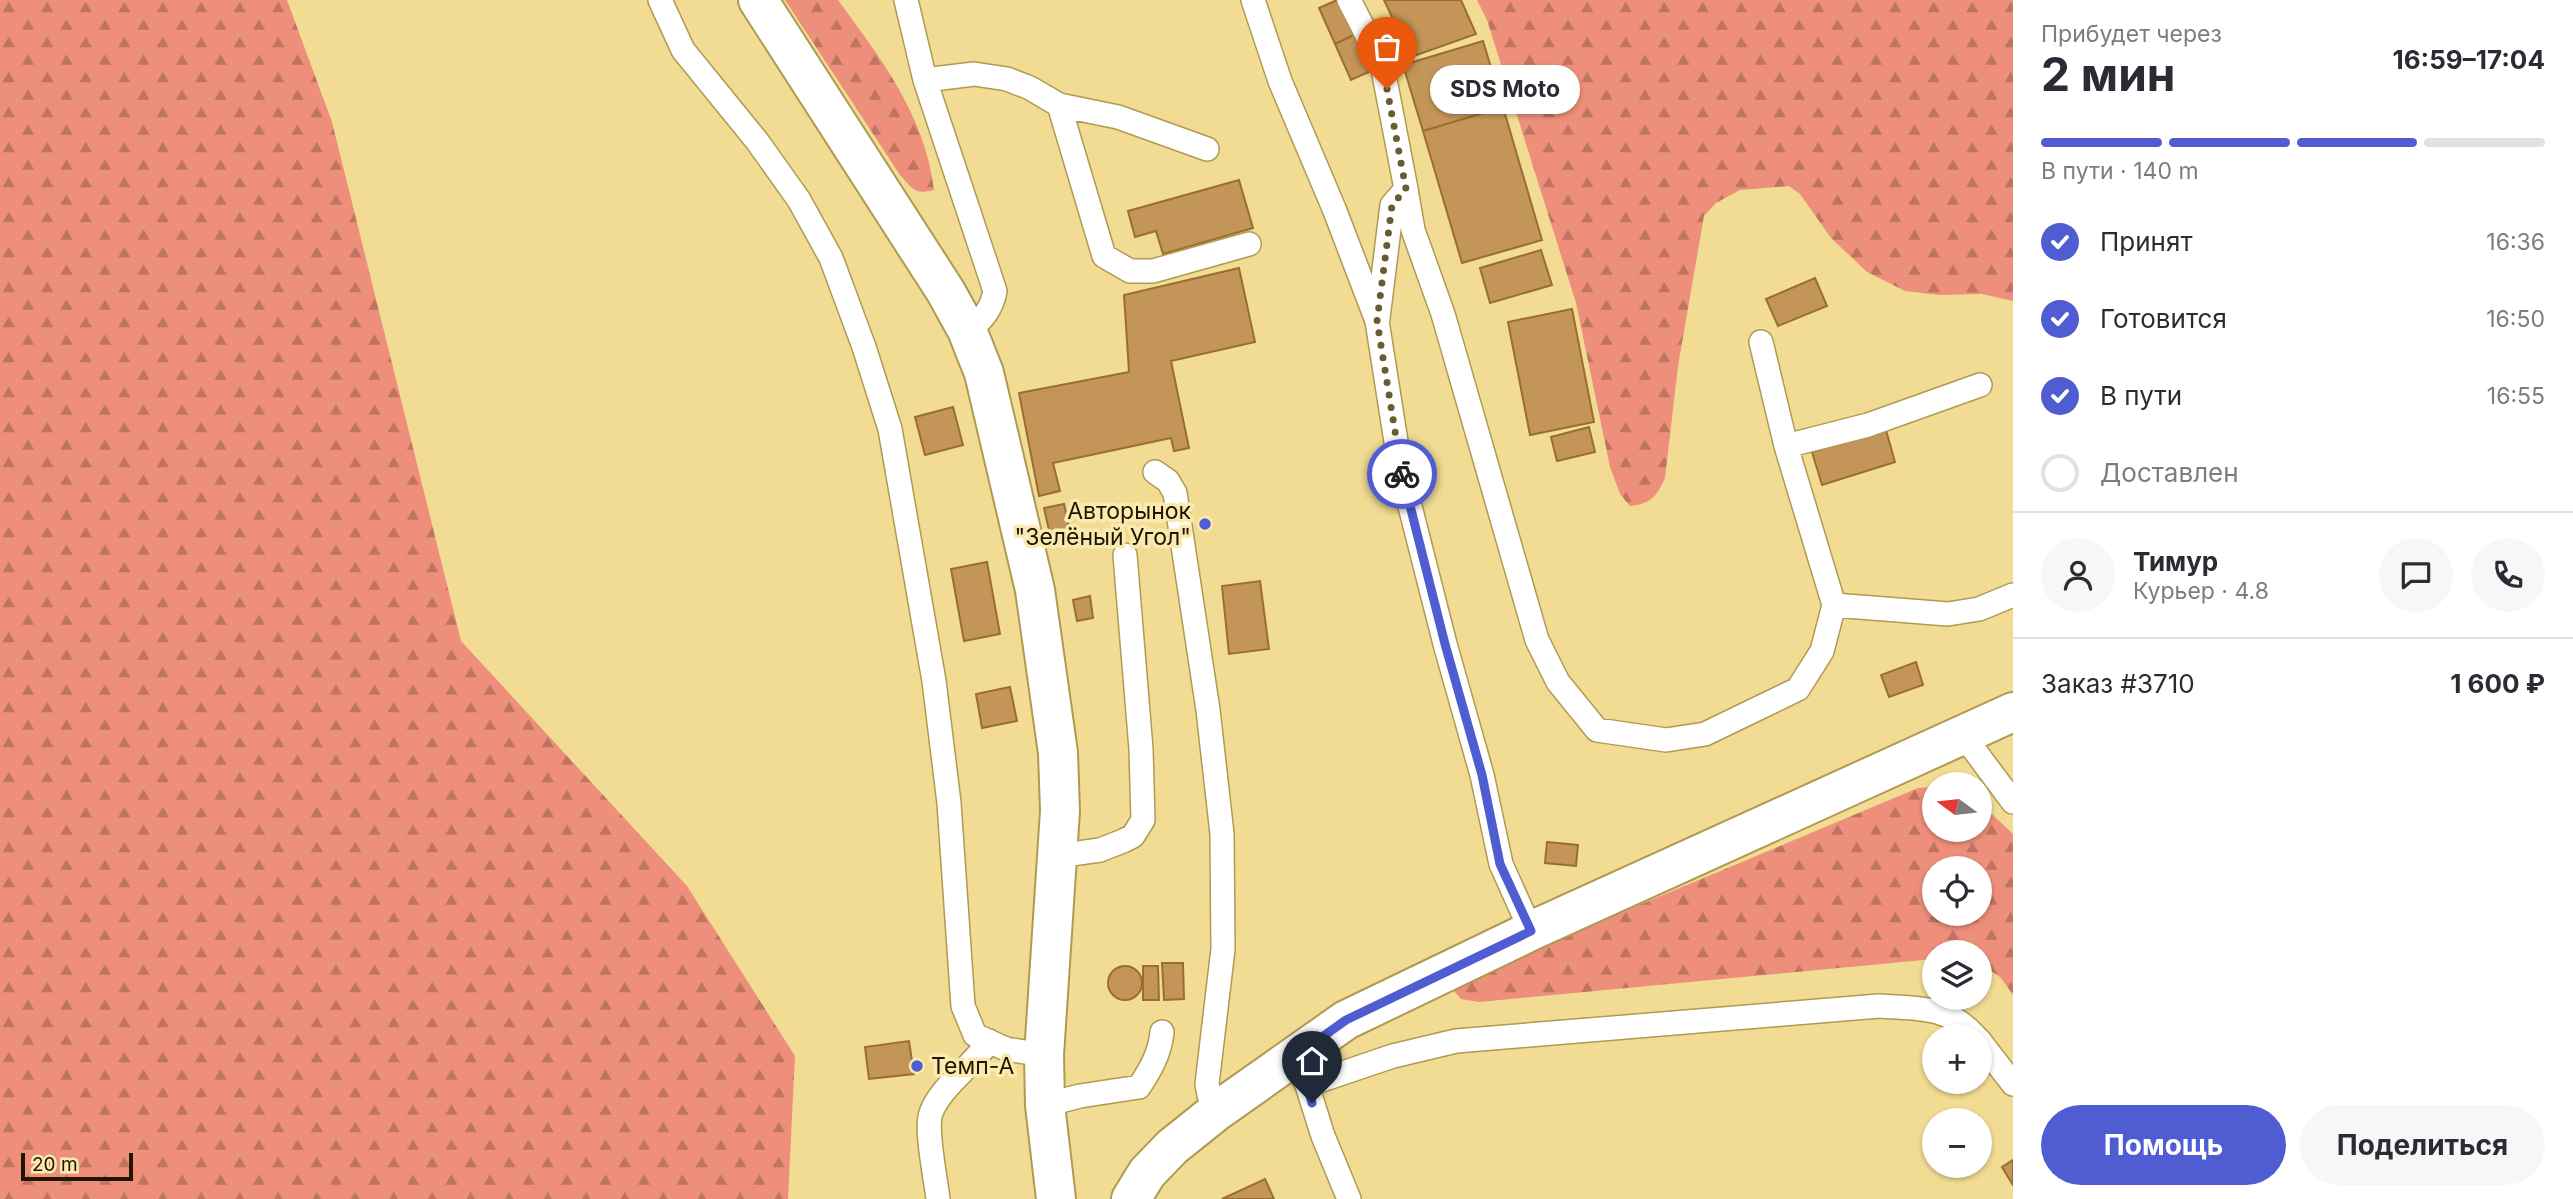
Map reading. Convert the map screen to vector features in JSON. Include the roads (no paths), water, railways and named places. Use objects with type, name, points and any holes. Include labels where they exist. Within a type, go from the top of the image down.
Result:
[{"type":"street","points":[[758,0],[908,231],[967,330],[984,373],[1035,590],[1058,753],[1060,811],[1044,1055],[1045,1105],[1056,1199]]},
{"type":"street","points":[[1131,1199],[1147,1173],[1172,1147],[1217,1111],[1300,1071],[1346,1020],[1531,931],[2013,712]]},
{"type":"lane","points":[[660,0],[683,50],[757,141],[799,200],[831,258],[864,347],[890,429],[934,681],[949,803],[963,1006],[975,1035],[1006,1049],[1044,1055]]},
{"type":"lane","points":[[906,0],[925,80],[995,291],[993,302],[980,323],[967,330]]},
{"type":"lane","points":[[1253,0],[1280,81],[1335,211],[1377,321],[1400,467],[1482,775],[1500,864],[1531,931]]},
{"type":"lane","points":[[1349,0],[1382,64],[1413,230],[1443,314],[1537,640],[1558,682],[1597,730],[1666,740],[1705,734],[1798,689],[1822,651],[1834,605],[1786,446],[1761,342]]},
{"type":"lane","points":[[925,80],[974,74],[1007,79],[1030,88],[1059,105],[1118,117],[1207,149]]},
{"type":"lane","points":[[1059,105],[1104,256],[1130,271],[1153,271],[1249,244]]},
{"type":"lane","points":[[1377,321],[1392,205],[1406,189]]},
{"type":"lane","points":[[1786,446],[1868,425],[1980,385]]},
{"type":"lane","points":[[1154,472],[1168,481],[1175,493],[1208,710],[1222,834],[1223,949],[1207,1084],[1217,1111]]},
{"type":"lane","points":[[1057,856],[1100,850],[1124,841],[1133,836],[1143,821],[1141,748],[1125,555]]},
{"type":"lane","points":[[1834,605],[1948,614],[1979,609],[2013,595]]},
{"type":"lane","points":[[1963,736],[2013,802]]},
{"type":"lane","points":[[1349,1199],[1300,1071],[1393,1056],[1455,1041],[1879,1006],[1930,1010],[1947,1014],[1965,1024]]},
{"type":"lane","points":[[1045,1105],[1080,1096],[1139,1087],[1151,1069],[1162,1032]]},
{"type":"lane","points":[[938,1199],[931,1113],[940,1097],[989,1041]]},
{"type":"lane","points":[[1992,1057],[2013,1084]]},
{"type":"place","name":"SDS Moto","points":[[1387,89]]},
{"type":"place","name":"Авторынок \"Зелёный Угол\"","points":[[1205,524]]},
{"type":"place","name":"Темп-А","points":[[917,1066]]}]
